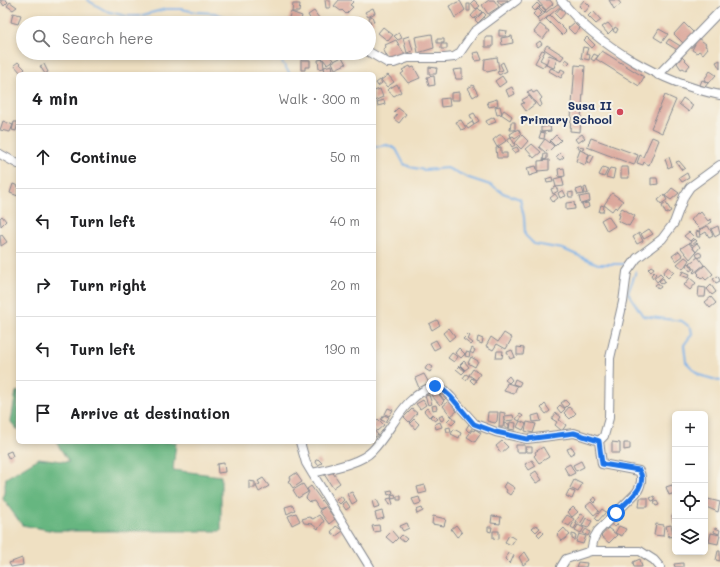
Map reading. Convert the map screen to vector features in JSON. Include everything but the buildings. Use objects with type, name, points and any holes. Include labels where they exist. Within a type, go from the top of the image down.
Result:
[{"type":"street","points":[[376,56],[388,63],[394,64],[408,58],[454,57],[459,54],[474,32],[517,0]]},
{"type":"street","points":[[561,0],[586,27],[658,75],[703,92],[720,96]]},
{"type":"street","points":[[658,75],[720,11]]},
{"type":"street","points":[[0,154],[16,163]]},
{"type":"street","points":[[599,441],[604,436],[609,418],[610,358],[623,302],[627,272],[636,258],[647,252],[666,234],[674,223],[684,196],[690,187],[720,165]]},
{"type":"street","points":[[312,473],[354,461],[372,452],[408,404],[424,391],[435,386],[440,387],[451,397],[474,424],[496,432],[527,439],[574,433],[599,441]]},
{"type":"street","points":[[592,551],[594,538],[598,531],[639,490],[642,476],[639,470],[602,464],[599,441]]},
{"type":"street","points":[[301,444],[306,463],[370,567]]},
{"type":"street","points":[[561,567],[566,559],[592,551],[641,552],[660,567]]},
{"type":"green space","points":[[16,392],[16,428],[11,422]]},
{"type":"green space","points":[[57,444],[176,444],[173,470],[221,476],[221,531],[54,531],[22,525],[3,499],[6,478],[39,458],[69,462]]},
{"type":"waterway","points":[[87,0],[106,11],[126,16]]},
{"type":"waterway","points":[[139,16],[166,9],[181,9],[196,12],[215,13],[223,16]]},
{"type":"waterway","points":[[126,16],[139,16]]},
{"type":"waterway","points":[[281,60],[289,72]]},
{"type":"waterway","points":[[376,147],[387,145],[396,149],[404,164],[410,167],[424,170],[447,168],[469,178],[493,186],[503,193],[520,199],[524,217],[525,235],[534,244],[563,249],[598,264],[630,264]]},
{"type":"waterway","points":[[636,271],[628,293],[643,316],[682,321],[691,328],[692,334],[684,345],[686,362],[699,375],[720,381]]},
{"type":"place","name":"Susa II Primary School","points":[[620,112]]},
{"type":"route","points":[[435,386],[440,387],[451,397],[474,424],[496,432],[527,439],[574,433],[599,441],[600,460],[602,464],[639,470],[642,476],[639,490],[616,513]]}]
